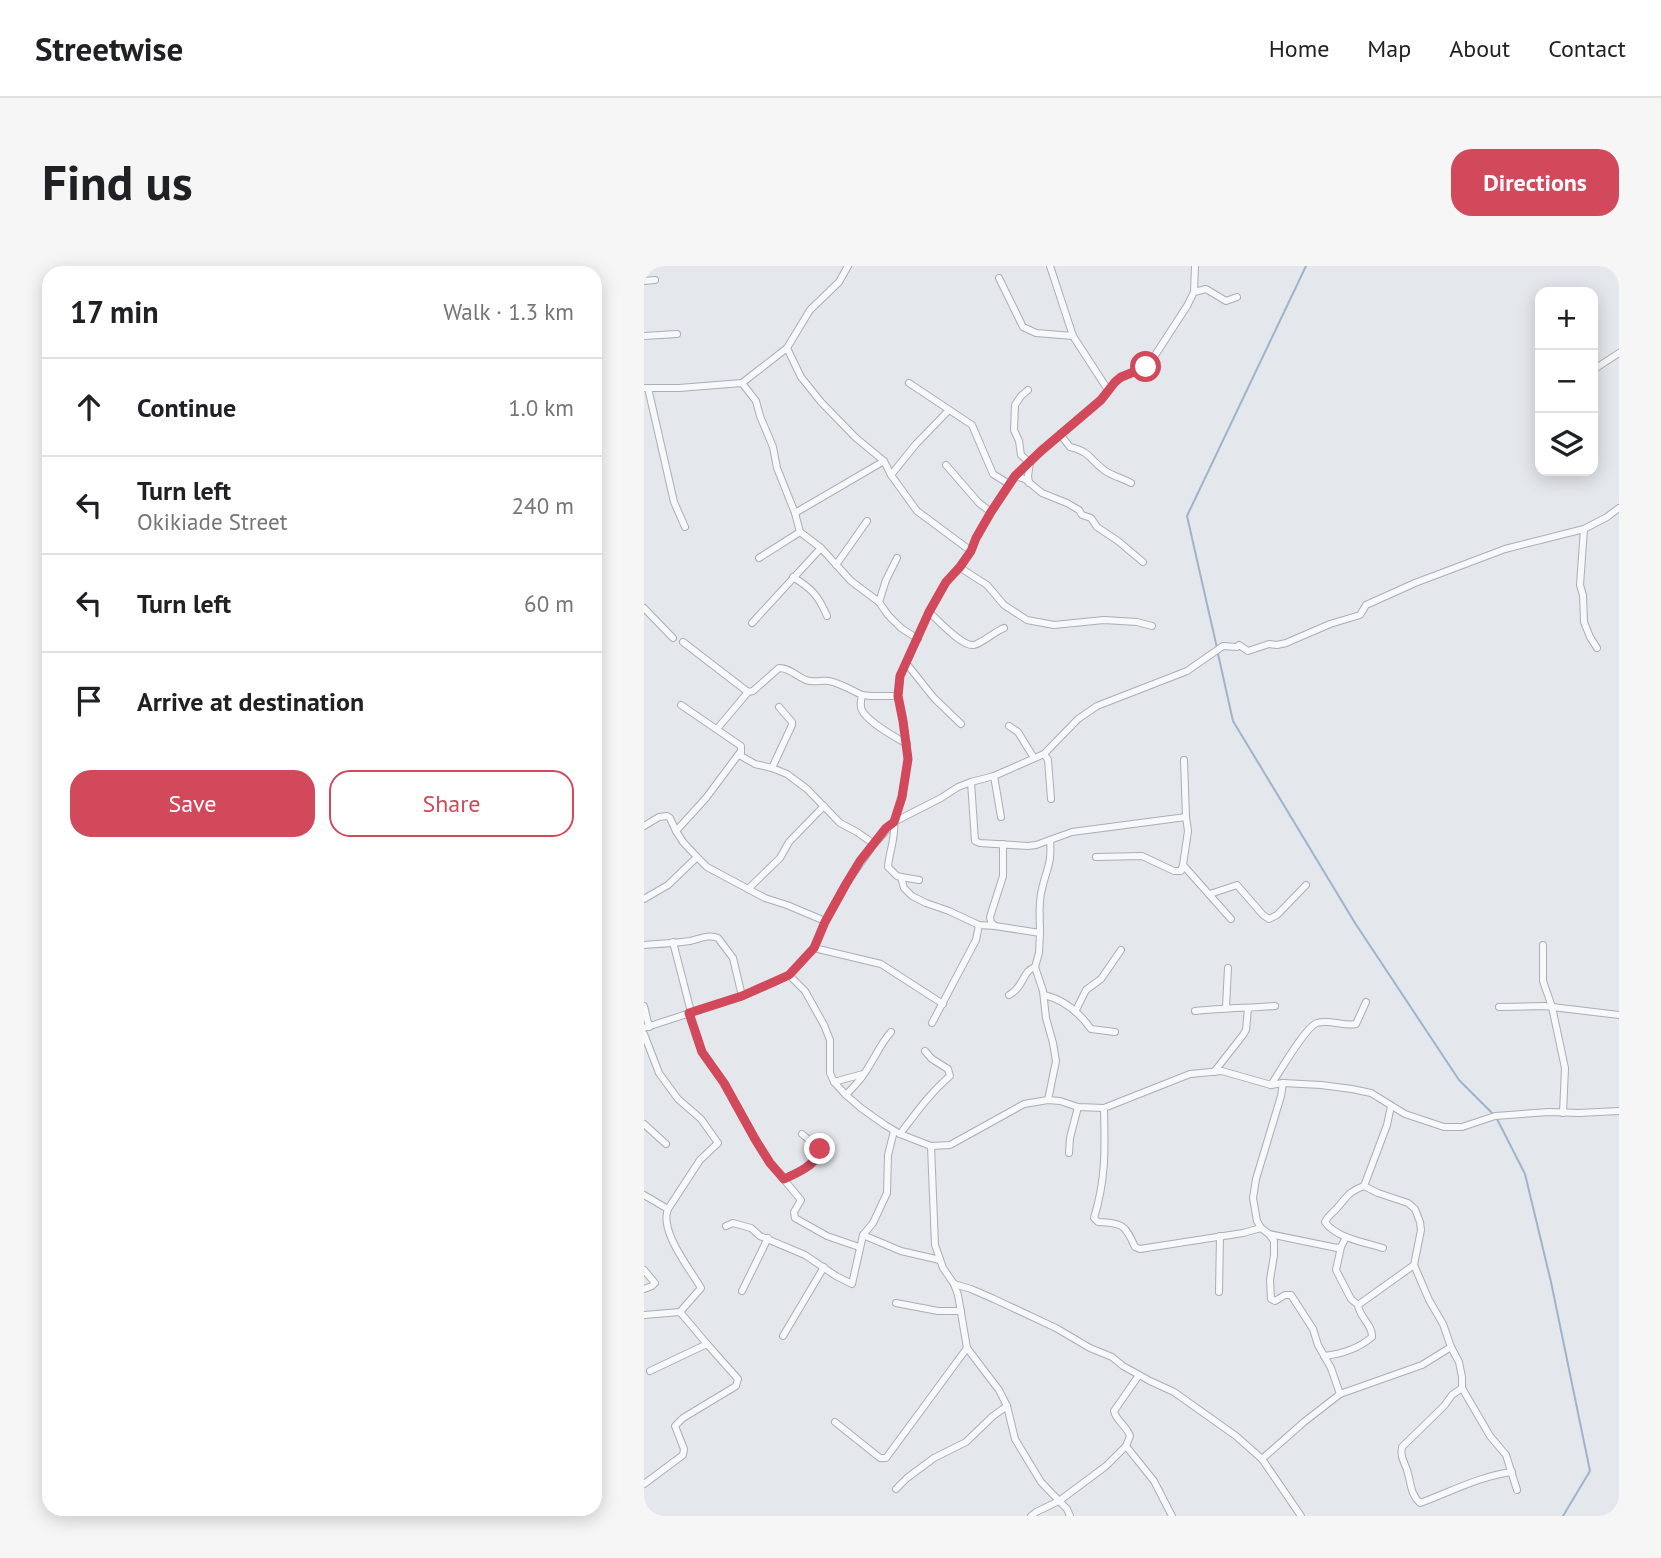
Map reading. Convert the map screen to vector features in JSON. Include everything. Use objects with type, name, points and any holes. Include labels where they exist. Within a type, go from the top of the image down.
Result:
[{"type":"street","points":[[685,527],[674,502],[646,388],[742,383],[787,348],[810,310],[839,282],[848,266]]},
{"type":"street","points":[[1050,266],[1073,336],[1108,390]]},
{"type":"street","points":[[919,880],[897,876],[888,867],[894,822],[908,759],[898,696],[900,676],[946,582],[971,551],[1009,484],[1101,400],[1121,377],[1150,363],[1194,292],[1195,266]]},
{"type":"street","points":[[999,278],[1023,327],[1036,333],[1073,336]]},
{"type":"street","points":[[644,281],[655,280]]},
{"type":"street","points":[[1194,292],[1206,289],[1226,301],[1237,297]]},
{"type":"street","points":[[644,336],[677,334]]},
{"type":"street","points":[[787,348],[801,377],[856,438],[884,461],[917,511],[971,551]]},
{"type":"street","points":[[1598,367],[1619,353]]},
{"type":"street","points":[[742,383],[757,401],[800,532],[821,548],[851,581],[879,602],[901,628],[918,639]]},
{"type":"street","points":[[909,383],[972,425],[993,474],[1009,484]]},
{"type":"street","points":[[1028,390],[1020,396],[1015,405],[1013,430],[1019,441],[1021,455],[1030,463]]},
{"type":"street","points":[[891,475],[949,410]]},
{"type":"street","points":[[1060,435],[1070,447],[1090,454],[1108,473],[1131,483]]},
{"type":"street","points":[[795,513],[884,461]]},
{"type":"street","points":[[1029,483],[1030,463]]},
{"type":"street","points":[[946,465],[979,503],[991,512]]},
{"type":"street","points":[[1015,476],[1025,479],[1042,493],[1079,510],[1143,562]]},
{"type":"street","points":[[644,1006],[647,1027],[742,996],[789,975],[814,948],[846,884],[874,844],[894,822],[971,782],[994,776],[1044,754],[1078,719],[1097,706],[1187,671],[1223,646],[1239,645],[1248,651],[1269,644],[1286,643],[1330,624],[1360,615],[1366,605],[1453,568],[1504,549],[1584,529],[1619,508]]},
{"type":"street","points":[[836,565],[867,521]]},
{"type":"street","points":[[1584,529],[1580,575],[1584,622],[1597,648]]},
{"type":"street","points":[[759,558],[800,532]]},
{"type":"street","points":[[752,623],[821,548]]},
{"type":"street","points":[[879,602],[897,558]]},
{"type":"street","points":[[960,567],[987,585],[1004,605],[1027,620],[1054,625],[1104,620],[1137,622],[1152,626]]},
{"type":"street","points":[[793,577],[810,587],[819,598],[827,616]]},
{"type":"street","points":[[644,608],[673,638]]},
{"type":"street","points":[[929,612],[968,645],[977,645],[1004,628]]},
{"type":"street","points":[[683,642],[748,692]]},
{"type":"street","points":[[906,663],[934,698],[961,724]]},
{"type":"street","points":[[717,729],[748,692],[753,691],[779,668],[787,668],[807,681],[827,681],[862,695],[898,696]]},
{"type":"street","points":[[862,695],[862,711],[877,726],[907,744]]},
{"type":"street","points":[[681,705],[741,746],[741,756]]},
{"type":"street","points":[[772,768],[792,725],[779,707]]},
{"type":"street","points":[[1009,726],[1018,732],[1034,758]]},
{"type":"street","points":[[676,831],[706,798],[741,751],[741,756]]},
{"type":"street","points":[[1044,754],[1048,760],[1051,799]]},
{"type":"street","points":[[741,756],[755,764],[787,774],[807,789],[840,823],[874,844]]},
{"type":"street","points":[[1096,857],[1142,856],[1174,871],[1181,871],[1188,831],[1184,760]]},
{"type":"street","points":[[994,776],[1001,817]]},
{"type":"street","points":[[971,782],[975,841],[980,844],[1028,846],[1072,832],[1186,817]]},
{"type":"street","points":[[748,889],[780,858],[789,842],[824,806]]},
{"type":"street","points":[[644,826],[659,817],[670,817],[676,831],[707,867],[765,898],[825,922]]},
{"type":"street","points":[[1048,1100],[1056,1061],[1054,1042],[1046,1018],[1044,995],[1035,967],[1039,953],[1042,888],[1050,866],[1050,840]]},
{"type":"street","points":[[995,926],[990,917],[1003,876],[1003,844]]},
{"type":"street","points":[[644,899],[668,885],[697,858]]},
{"type":"street","points":[[1183,865],[1231,919]]},
{"type":"street","points":[[901,877],[904,888],[912,896],[979,925],[1040,933]]},
{"type":"street","points":[[1210,894],[1237,885],[1269,919],[1277,915],[1306,885]]},
{"type":"street","points":[[932,1023],[976,940],[979,925]]},
{"type":"street","points":[[644,946],[692,941],[705,936],[718,938],[733,958],[742,996]]},
{"type":"street","points":[[673,942],[702,1052],[724,1083],[770,1163],[801,1200],[794,1212],[795,1218],[827,1236],[859,1247]]},
{"type":"street","points":[[1543,945],[1543,981],[1552,1007],[1565,1068],[1563,1113]]},
{"type":"street","points":[[814,948],[881,964],[943,1004]]},
{"type":"street","points":[[1076,1010],[1086,990],[1101,979],[1121,950]]},
{"type":"street","points":[[1009,995],[1017,990],[1027,971],[1035,967]]},
{"type":"street","points":[[1226,1007],[1228,968]]},
{"type":"street","points":[[789,975],[805,991],[824,1025],[830,1040],[830,1073],[834,1082],[861,1108],[897,1133],[931,1146],[950,1145],[1024,1104],[1048,1100],[1078,1107],[1104,1108],[1191,1074],[1222,1071],[1271,1085],[1283,1083],[1371,1093],[1405,1114],[1444,1127],[1462,1127],[1495,1116],[1619,1111]]},
{"type":"street","points":[[1044,995],[1076,1010],[1091,1029],[1115,1032]]},
{"type":"street","points":[[1271,1085],[1310,1027],[1322,1022],[1356,1024],[1366,1002]]},
{"type":"street","points":[[1195,1011],[1275,1006]]},
{"type":"street","points":[[1499,1007],[1552,1007],[1619,1015]]},
{"type":"street","points":[[1214,1072],[1246,1030],[1248,1008]]},
{"type":"street","points":[[846,1095],[864,1074],[882,1041],[891,1032]]},
{"type":"street","points":[[644,1034],[659,1073],[678,1099],[710,1129],[718,1143],[700,1160],[666,1214],[668,1231],[701,1288],[681,1312],[644,1315]]},
{"type":"street","points":[[726,1226],[736,1223],[751,1228],[760,1236],[806,1255],[852,1284],[863,1235],[873,1223],[887,1193],[888,1155],[897,1133],[922,1103],[932,1096],[935,1088],[950,1076],[948,1069],[925,1051]]},
{"type":"street","points":[[834,1082],[864,1074]]},
{"type":"street","points":[[1283,1083],[1279,1107],[1256,1179],[1253,1198],[1257,1221],[1274,1241],[1270,1298],[1275,1301],[1287,1294],[1291,1295],[1313,1329],[1340,1394]]},
{"type":"street","points":[[1382,1248],[1346,1237],[1325,1222],[1343,1199],[1364,1186],[1387,1125],[1391,1106]]},
{"type":"street","points":[[1069,1153],[1078,1107]]},
{"type":"street","points":[[1104,1108],[1103,1183],[1094,1218],[1098,1222],[1116,1223],[1124,1227],[1135,1247],[1140,1249],[1261,1228]]},
{"type":"street","points":[[644,1124],[666,1144]]},
{"type":"street","points":[[784,1179],[810,1166],[821,1152],[802,1135]]},
{"type":"street","points":[[931,1146],[935,1245],[943,1268],[958,1295],[967,1348],[999,1390],[1007,1406],[1015,1439],[1041,1482],[1067,1509],[1070,1516]]},
{"type":"street","points":[[1364,1186],[1408,1203],[1415,1209],[1421,1230],[1414,1265],[1460,1362],[1462,1388],[1490,1436],[1506,1455],[1517,1490]]},
{"type":"street","points":[[644,1195],[668,1209]]},
{"type":"street","points":[[1269,1234],[1316,1245],[1341,1247]]},
{"type":"street","points":[[863,1235],[901,1251],[940,1259]]},
{"type":"street","points":[[1219,1292],[1220,1236]]},
{"type":"street","points":[[1324,1356],[1356,1348],[1372,1338],[1358,1305],[1351,1299],[1336,1270],[1346,1237]]},
{"type":"street","points":[[742,1291],[768,1238]]},
{"type":"street","points":[[1358,1305],[1414,1265]]},
{"type":"street","points":[[783,1336],[824,1267]]},
{"type":"street","points":[[644,1270],[655,1283],[644,1289]]},
{"type":"street","points":[[954,1284],[971,1289],[1056,1328],[1174,1392],[1236,1436],[1262,1459],[1301,1516]]},
{"type":"street","points":[[896,1303],[939,1311],[961,1311]]},
{"type":"street","points":[[644,1484],[684,1455],[675,1426],[677,1423],[736,1386],[738,1382],[681,1312]]},
{"type":"street","points":[[650,1371],[707,1345]]},
{"type":"street","points":[[1262,1459],[1340,1394],[1422,1365],[1451,1347]]},
{"type":"street","points":[[835,1422],[880,1458],[886,1458],[967,1348]]},
{"type":"street","points":[[1031,1516],[1059,1501],[1106,1466],[1126,1446],[1130,1436],[1128,1429],[1115,1416],[1114,1411],[1139,1375]]},
{"type":"street","points":[[1462,1388],[1402,1447],[1402,1461],[1416,1501],[1423,1502],[1463,1486],[1512,1472]]},
{"type":"street","points":[[896,1489],[934,1458],[966,1443],[1007,1406]]},
{"type":"street","points":[[1126,1446],[1154,1481],[1172,1516]]},
{"type":"waterway","points":[[1217,648],[1187,516],[1306,266]]},
{"type":"waterway","points":[[1218,654],[1233,721],[1355,923],[1459,1080],[1492,1113]]},
{"type":"waterway","points":[[1496,1117],[1525,1174],[1551,1282],[1590,1471],[1563,1516]]},
{"type":"route","points":[[820,1149],[819,1156],[810,1166],[784,1179],[770,1163],[724,1083],[702,1052],[689,1013],[742,996],[789,975],[814,948],[825,922],[860,861],[894,822],[902,797],[908,759],[898,696],[900,676],[946,582],[971,551],[991,512],[1015,476],[1101,400],[1121,377],[1146,367]]}]
